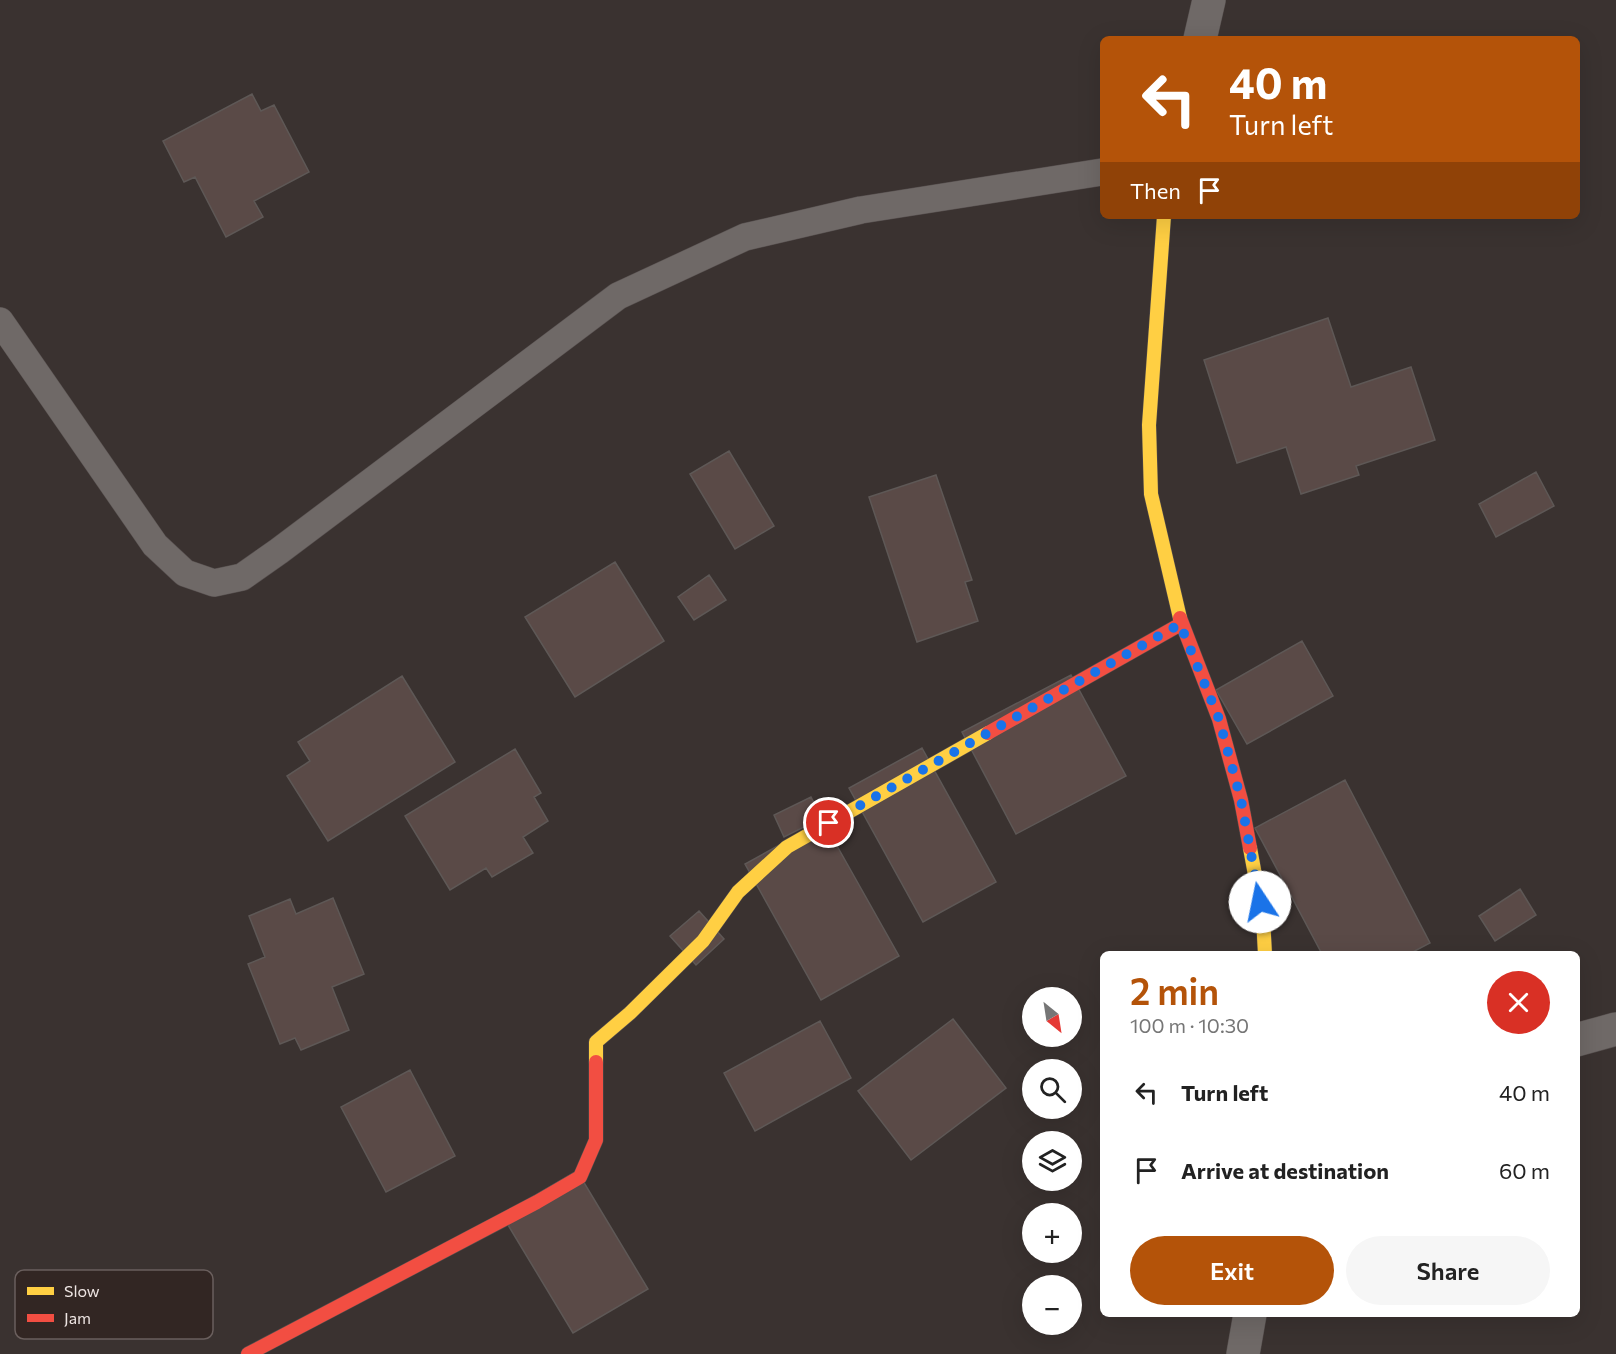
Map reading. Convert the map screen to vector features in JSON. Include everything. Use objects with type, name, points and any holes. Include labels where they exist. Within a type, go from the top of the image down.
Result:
[{"type":"street","points":[[1201,36],[1209,0]]},
{"type":"street","points":[[1164,219],[1149,425],[1151,494],[1180,624],[1219,719],[1241,800],[1263,918],[1265,951]]},
{"type":"street","points":[[248,1354],[580,1178],[596,1140],[596,1042],[630,1013],[703,941],[738,892],[788,847],[1180,624]]},
{"type":"street","points":[[1580,1039],[1616,1029]]},
{"type":"street","points":[[1243,1354],[1249,1317]]},
{"type":"lane","points":[[0,321],[155,545],[185,573],[214,584],[242,577],[279,551],[618,296],[745,237],[861,210],[1100,172]]},
{"type":"building","points":[[252,94],[261,111],[274,105],[309,172],[254,201],[263,217],[226,237],[195,177],[184,182],[163,141]]},
{"type":"building","points":[[1328,318],[1351,387],[1411,367],[1435,440],[1356,466],[1359,475],[1301,494],[1286,447],[1237,463],[1204,360]]},
{"type":"building","points":[[729,451],[774,526],[735,549],[690,474]]},
{"type":"building","points":[[1536,472],[1554,506],[1496,537],[1479,504]]},
{"type":"building","points":[[936,475],[972,580],[965,582],[978,621],[917,642],[869,497]]},
{"type":"building","points":[[615,562],[664,641],[575,697],[525,617]]},
{"type":"building","points":[[709,575],[726,600],[694,620],[678,597]]},
{"type":"building","points":[[1302,641],[1333,696],[1247,744],[1216,690]]},
{"type":"building","points":[[1071,675],[1126,776],[1016,834],[962,732]]},
{"type":"building","points":[[402,676],[455,762],[328,841],[287,776],[310,761],[298,742]]},
{"type":"building","points":[[922,748],[996,882],[923,922],[849,788]]},
{"type":"building","points":[[515,749],[541,793],[534,797],[548,821],[523,837],[533,853],[492,877],[486,868],[450,890],[405,816]]},
{"type":"building","points":[[1345,780],[1430,943],[1415,951],[1320,951],[1255,828]]},
{"type":"building","points":[[811,797],[822,818],[784,837],[774,815]]},
{"type":"building","points":[[823,821],[899,956],[821,1000],[745,864]]},
{"type":"building","points":[[1520,889],[1536,915],[1495,941],[1479,916]]},
{"type":"building","points":[[333,898],[364,974],[332,987],[349,1030],[301,1050],[295,1038],[280,1044],[248,964],[265,957],[249,916],[290,899],[296,914]]},
{"type":"building","points":[[699,911],[724,939],[696,965],[670,936]]},
{"type":"building","points":[[953,1019],[1006,1088],[911,1160],[858,1091]]},
{"type":"building","points":[[820,1021],[851,1078],[755,1131],[724,1073]]},
{"type":"building","points":[[410,1070],[455,1156],[386,1192],[341,1107]]},
{"type":"building","points":[[577,1171],[648,1289],[573,1333],[502,1215]]},
{"type":"traffic: slow","points":[[1164,219],[1149,425],[1151,494],[1180,618]]},
{"type":"traffic: slow","points":[[596,1062],[596,1042],[630,1013],[703,941],[738,892],[787,847],[988,733]]},
{"type":"traffic: slow","points":[[1250,848],[1263,918],[1265,951]]},
{"type":"traffic: jam","points":[[1180,618],[1219,719],[1241,800],[1250,848]]},
{"type":"traffic: jam","points":[[988,733],[1181,624]]},
{"type":"traffic: jam","points":[[248,1354],[537,1202],[580,1177],[596,1140],[596,1062]]},
{"type":"route","points":[[829,823],[1180,624],[1219,719],[1241,800],[1260,902]]}]
